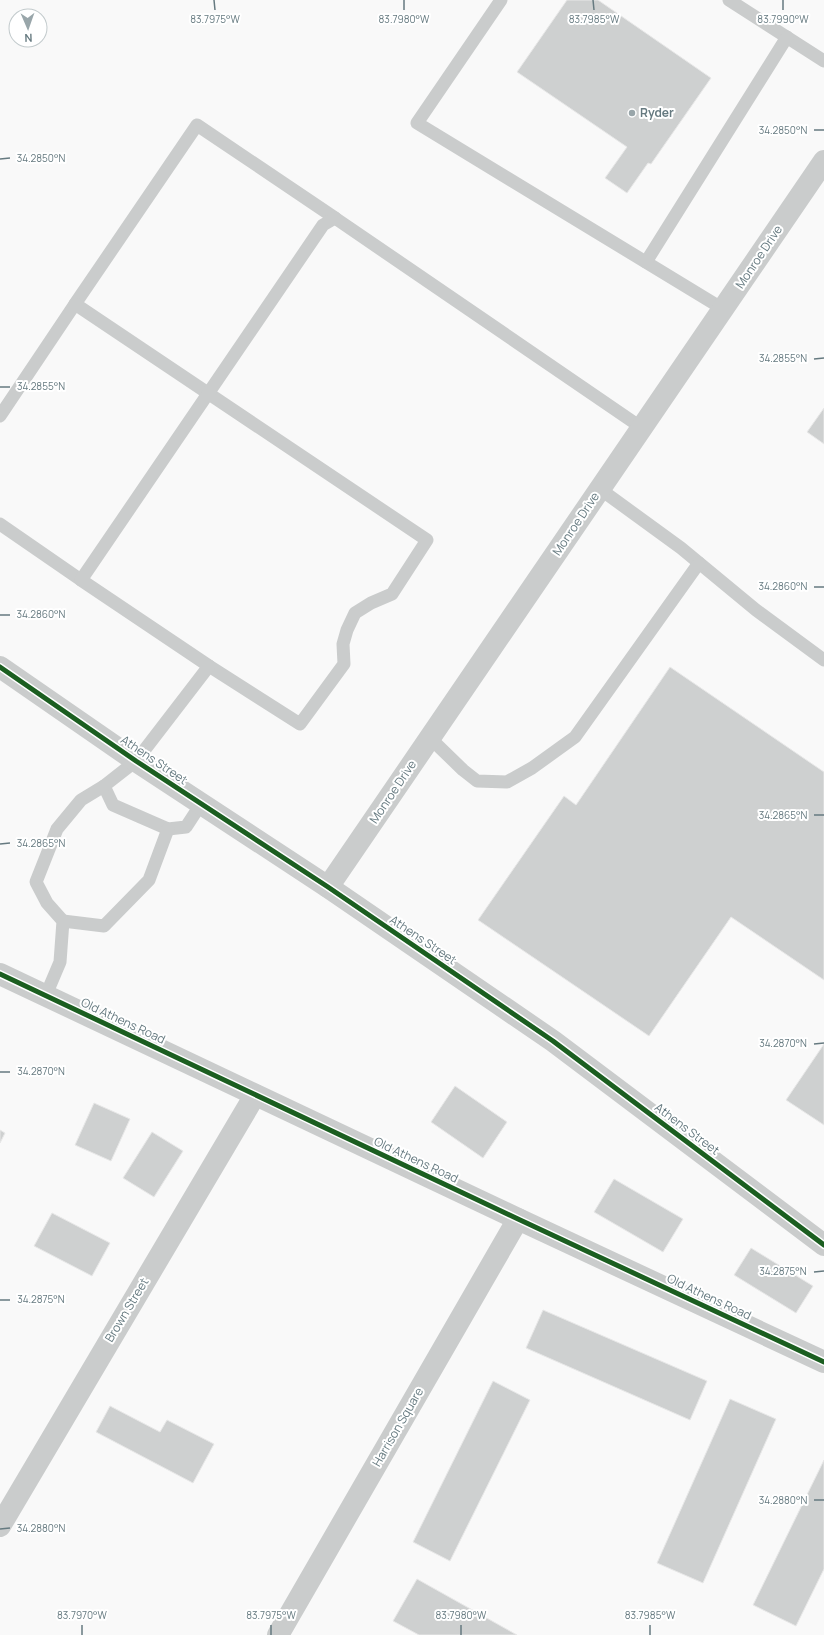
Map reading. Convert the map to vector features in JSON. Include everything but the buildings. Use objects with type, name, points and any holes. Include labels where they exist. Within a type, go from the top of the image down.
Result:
[{"type":"street","name":"Monroe Drive","points":[[328,887],[824,161]]},
{"type":"street","name":"Athens Street","points":[[0,667],[136,761],[328,887],[553,1041],[824,1245]]},
{"type":"street","name":"Old Athens Road","points":[[0,974],[824,1362]]},
{"type":"street","name":"Brown Street","points":[[0,1526],[255,1095]]},
{"type":"street","name":"Harrison Square","points":[[278,1635],[518,1219]]},
{"type":"lane","points":[[501,0],[417,123],[723,309]]},
{"type":"lane","points":[[729,0],[824,61]]},
{"type":"lane","points":[[646,262],[787,37]]},
{"type":"lane","points":[[0,416],[197,125],[642,428]]},
{"type":"lane","points":[[81,580],[206,394],[323,225],[335,218]]},
{"type":"lane","points":[[0,524],[209,666],[300,724],[344,664],[343,644],[347,630],[355,613],[371,603],[392,594],[426,540],[206,394],[75,304]]},
{"type":"lane","points":[[600,489],[699,563],[756,610],[824,660]]},
{"type":"lane","points":[[430,738],[463,770],[477,781],[507,782],[532,768],[575,737],[699,563]]},
{"type":"lane","points":[[168,829],[149,880],[104,926],[64,921],[47,903],[36,882],[57,829],[81,800],[104,786],[136,761],[209,666]]},
{"type":"lane","points":[[104,786],[113,805],[168,829],[186,827],[202,804]]},
{"type":"lane","points":[[46,996],[60,962],[64,921]]},
{"type":"cycle path","points":[[0,667],[136,761],[328,887],[553,1041],[824,1245]]},
{"type":"cycle path","points":[[0,974],[824,1362]]},
{"type":"place","name":"Ryder","points":[[632,113]]}]
